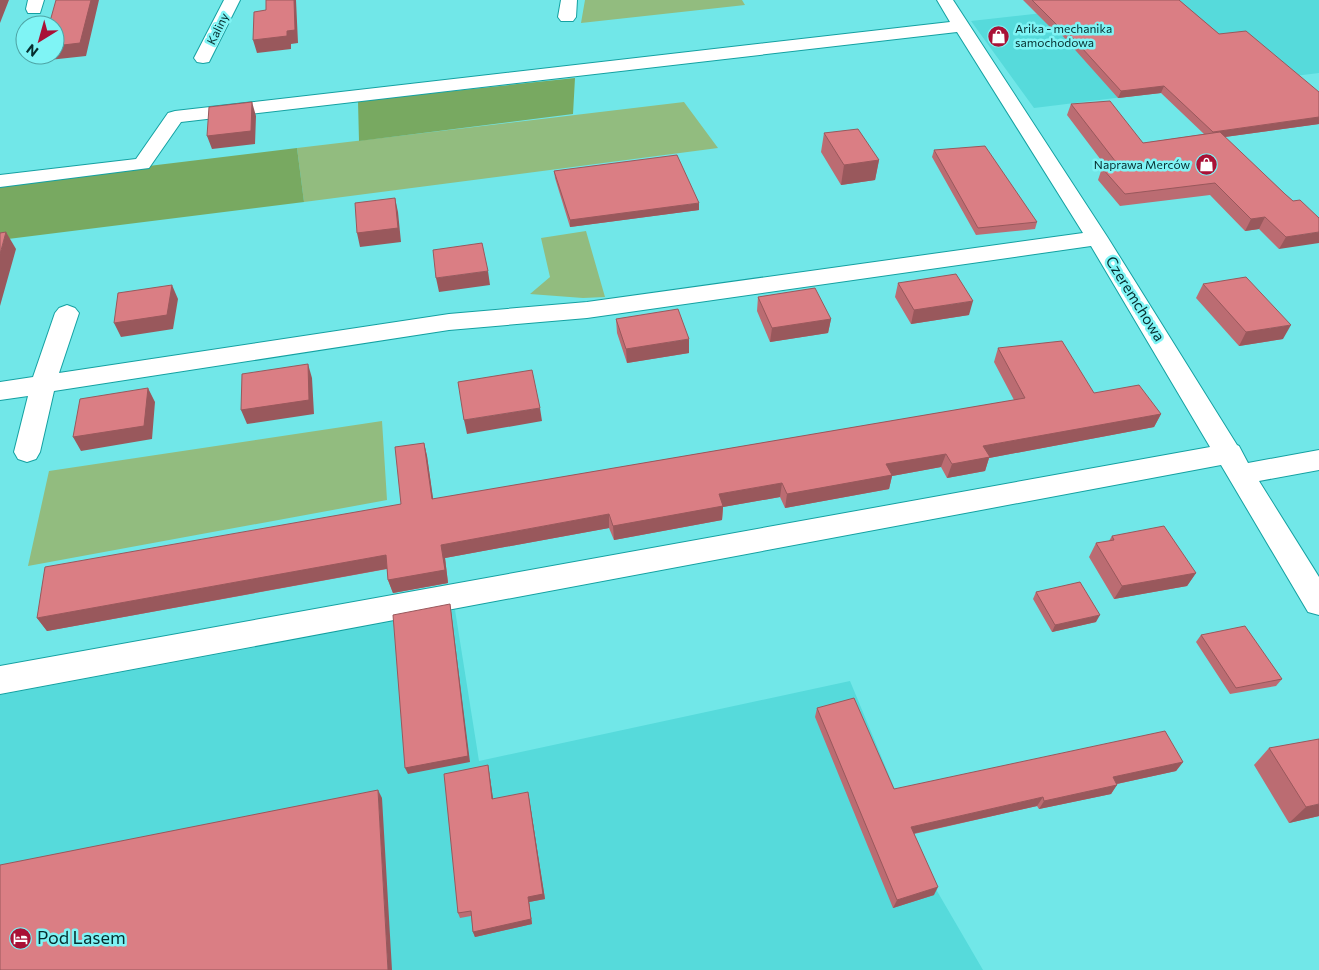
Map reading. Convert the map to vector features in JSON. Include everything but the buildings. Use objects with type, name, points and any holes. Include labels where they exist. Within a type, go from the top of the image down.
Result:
[{"type":"street","name":"Kaliny","points":[[203,58],[232,0]]},
{"type":"street","points":[[567,18],[569,0]]},
{"type":"street","name":"Czeremchowa","points":[[945,0],[1097,238],[1236,463],[1319,603]]},
{"type":"street","points":[[0,181],[142,164],[175,117],[961,26]]},
{"type":"street","points":[[0,391],[449,322],[587,310],[1097,238]]},
{"type":"street","points":[[27,452],[43,384],[68,313]]},
{"type":"street","points":[[0,680],[1236,463],[1319,460]]},
{"type":"shaded area","points":[[1158,0],[1319,0],[1319,73],[1034,108],[971,21]]},
{"type":"shaded area","points":[[455,610],[479,761],[850,681],[937,891],[983,970],[0,970],[0,695]]},
{"type":"green space","points":[[585,0],[742,0],[745,5],[581,23]]},
{"type":"green space","points":[[575,78],[573,114],[359,141],[358,101]]},
{"type":"green space","points":[[684,102],[718,148],[304,202],[297,148]]},
{"type":"green space","points":[[297,148],[304,202],[0,240],[0,184]]},
{"type":"green space","points":[[586,231],[605,297],[583,298],[530,294],[550,277],[541,238]]},
{"type":"green space","points":[[382,421],[387,500],[28,566],[49,471]]},
{"type":"place","name":"Arika - mechanika samochodowa","points":[[999,36]]},
{"type":"place","name":"Naprawa Merców","points":[[1206,165]]},
{"type":"place","name":"Pod Lasem","points":[[21,938]]}]
